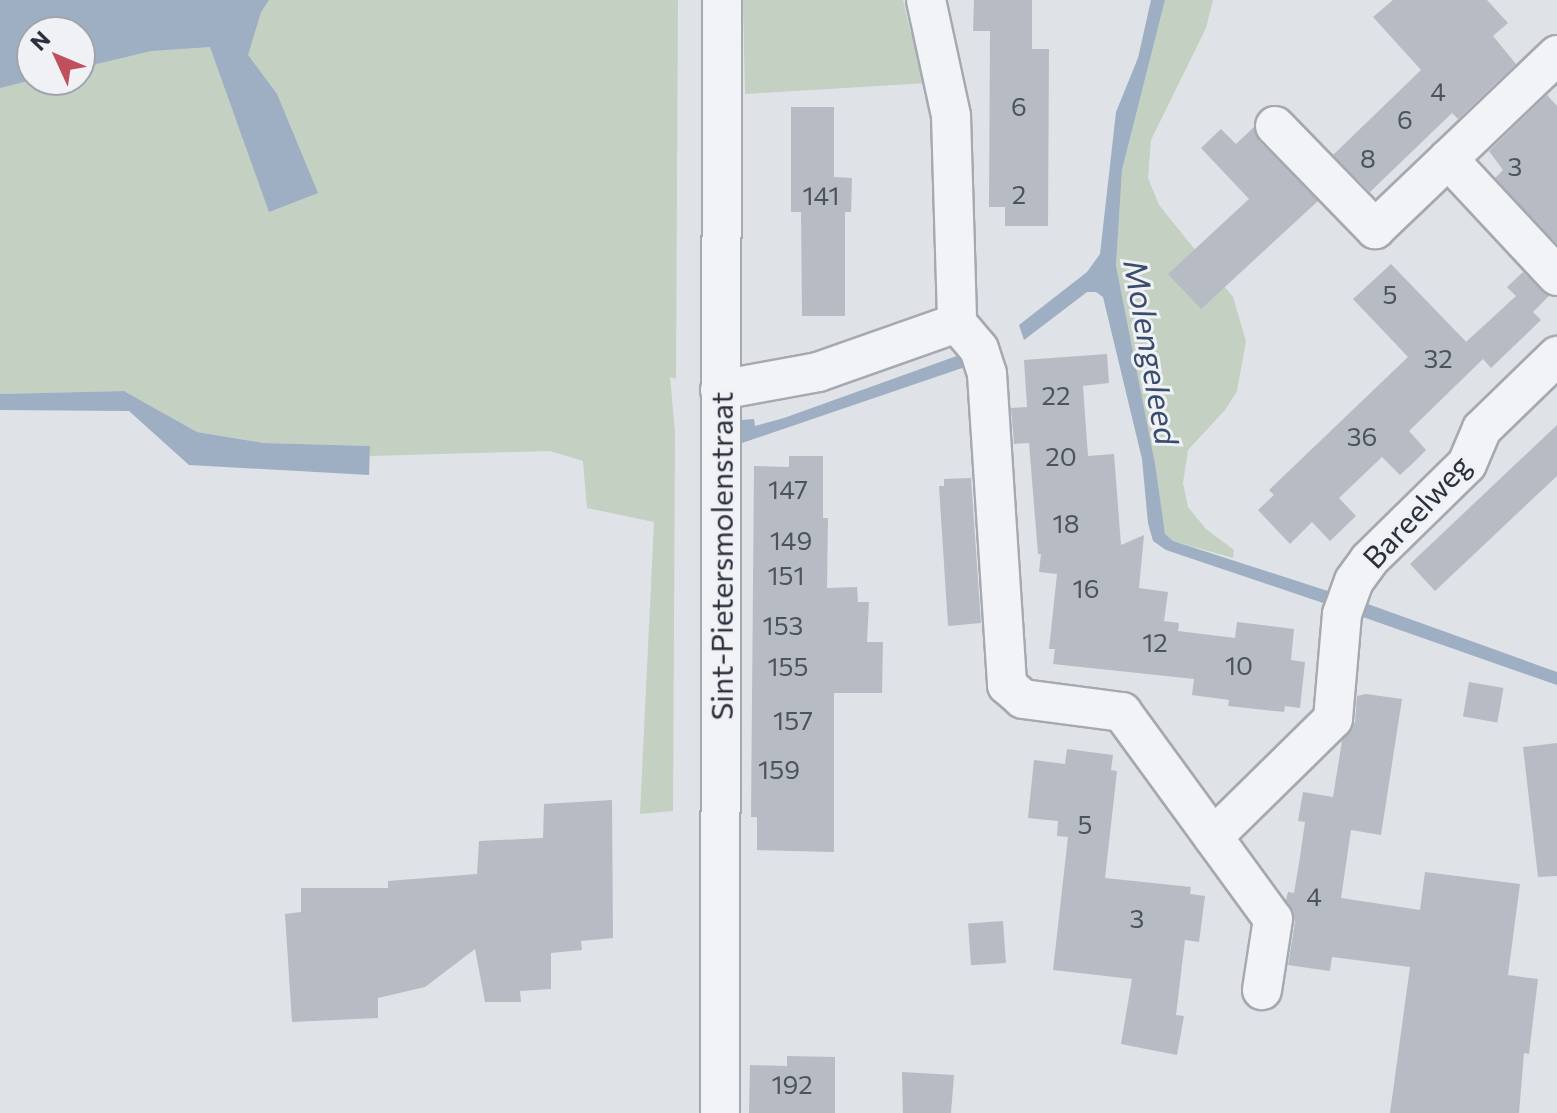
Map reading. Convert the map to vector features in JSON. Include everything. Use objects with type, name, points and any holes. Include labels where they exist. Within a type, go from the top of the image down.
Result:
[{"type":"street","name":"Sint-Pietersmolenstraat","points":[[720,1113],[722,0]]},
{"type":"street","points":[[926,0],[951,116],[957,323],[979,349],[987,374],[1007,685],[1023,699],[1122,712],[1273,919],[1262,990]]},
{"type":"street","points":[[1275,126],[1375,229],[1557,55]]},
{"type":"street","points":[[1448,159],[1557,276]]},
{"type":"street","points":[[720,390],[818,372],[957,323]]},
{"type":"street","name":"Bareelweg","points":[[1213,837],[1333,719],[1342,614],[1361,570],[1467,464],[1482,429],[1557,356]]},
{"type":"green space","points":[[0,0],[678,0],[676,379],[670,377],[675,432],[673,811],[640,814],[654,522],[587,508],[583,461],[550,451],[370,456],[370,446],[264,443],[197,432],[124,391],[0,394]]},
{"type":"green space","points":[[743,0],[903,0],[911,34],[923,40],[928,83],[745,94]]},
{"type":"green space","points":[[1165,0],[1213,0],[1206,28],[1151,140],[1148,178],[1159,205],[1233,297],[1246,341],[1237,391],[1225,410],[1188,450],[1183,483],[1188,507],[1206,529],[1234,550],[1233,558],[1173,541],[1165,534],[1116,266],[1122,170]]},
{"type":"water","points":[[0,0],[269,0],[261,12],[248,55],[277,94],[318,193],[269,212],[210,47],[151,51],[96,64],[96,16],[16,16],[16,84],[0,88]]},
{"type":"water","points":[[1151,0],[1165,0],[1122,170],[1116,266],[1155,464],[1165,534],[1173,541],[1334,593],[1329,605],[1166,550],[1153,541],[1148,523],[1142,459],[1103,297],[1096,292],[1087,292],[1024,340],[1019,325],[1087,272],[1100,254],[1116,112],[1138,58]]},
{"type":"water","points":[[965,353],[971,365],[742,443],[742,420],[754,419],[755,426],[784,418]]},
{"type":"water","points":[[124,391],[197,432],[264,443],[370,446],[369,475],[189,465],[129,411],[0,410],[0,394]]},
{"type":"water","points":[[1365,603],[1557,672],[1557,685],[1360,616]]},
{"type":"building","points":[[974,0],[1032,0],[1032,49],[1049,49],[1048,226],[1005,226],[1005,207],[989,207],[990,31],[973,31]]},
{"type":"building","points":[[1393,0],[1487,0],[1508,23],[1493,36],[1516,64],[1458,119],[1452,113],[1370,192],[1333,155],[1421,70],[1373,17]]},
{"type":"building","points":[[1547,95],[1557,106],[1557,244],[1495,178],[1503,170],[1489,151]]},
{"type":"building","points":[[791,107],[834,107],[834,177],[852,178],[851,212],[845,212],[845,316],[802,316],[801,212],[791,212]]},
{"type":"building","points":[[1254,127],[1259,141],[1318,201],[1201,309],[1168,274],[1249,199],[1201,148],[1221,129],[1236,144]]},
{"type":"building","points":[[1391,264],[1466,342],[1516,296],[1507,287],[1523,272],[1549,296],[1533,312],[1541,320],[1491,368],[1483,359],[1409,431],[1426,450],[1413,463],[1400,475],[1382,457],[1339,498],[1356,516],[1330,541],[1312,522],[1290,544],[1258,510],[1274,495],[1269,490],[1408,357],[1353,299]]},
{"type":"building","points":[[1107,354],[1109,383],[1083,386],[1088,456],[1114,454],[1121,545],[1144,535],[1139,588],[1168,592],[1164,621],[1179,623],[1178,631],[1235,638],[1237,622],[1294,629],[1291,660],[1305,662],[1300,708],[1285,706],[1284,712],[1228,706],[1229,700],[1192,695],[1194,679],[1053,664],[1055,649],[1049,649],[1057,574],[1039,572],[1041,554],[1038,554],[1029,443],[1014,444],[1011,408],[1027,407],[1024,360]]},
{"type":"building","points":[[1557,425],[1557,476],[1435,591],[1410,564]]},
{"type":"building","points":[[789,456],[823,456],[823,518],[828,518],[827,588],[857,587],[858,602],[869,602],[867,642],[883,642],[882,693],[834,693],[834,852],[757,850],[757,817],[751,817],[754,466],[789,467]]},
{"type":"building","points":[[971,478],[981,623],[948,626],[939,486],[944,486],[944,479]]},
{"type":"building","points":[[1469,682],[1503,688],[1497,723],[1463,716]]},
{"type":"building","points":[[1366,694],[1402,699],[1381,835],[1351,830],[1341,898],[1420,910],[1425,872],[1520,884],[1508,975],[1538,979],[1529,1054],[1524,1053],[1519,1113],[1390,1113],[1410,967],[1332,957],[1330,971],[1288,965],[1295,922],[1286,900],[1288,892],[1294,893],[1300,857],[1305,822],[1298,821],[1303,792],[1333,797],[1342,741],[1355,722],[1357,696]]},
{"type":"building","points":[[1557,743],[1557,876],[1538,877],[1523,747]]},
{"type":"building","points":[[1067,749],[1113,755],[1111,770],[1117,771],[1105,878],[1191,887],[1190,894],[1205,896],[1199,942],[1185,940],[1176,1015],[1184,1016],[1177,1055],[1121,1044],[1132,979],[1053,970],[1068,837],[1057,836],[1058,821],[1028,818],[1034,760],[1065,764]]},
{"type":"building","points":[[612,800],[613,938],[581,941],[582,950],[551,953],[551,989],[520,991],[521,1002],[485,1002],[475,949],[425,987],[378,998],[378,1018],[292,1022],[285,914],[301,912],[301,888],[388,888],[388,881],[477,874],[479,841],[543,838],[544,804]]},
{"type":"building","points":[[1003,921],[1006,963],[971,965],[968,923]]},
{"type":"building","points":[[787,1056],[835,1057],[835,1113],[749,1113],[750,1065],[787,1066]]},
{"type":"building","points":[[902,1072],[954,1075],[951,1113],[903,1113]]},
{"type":"water label","name":"Molengeleed","points":[[1152,352]]}]
